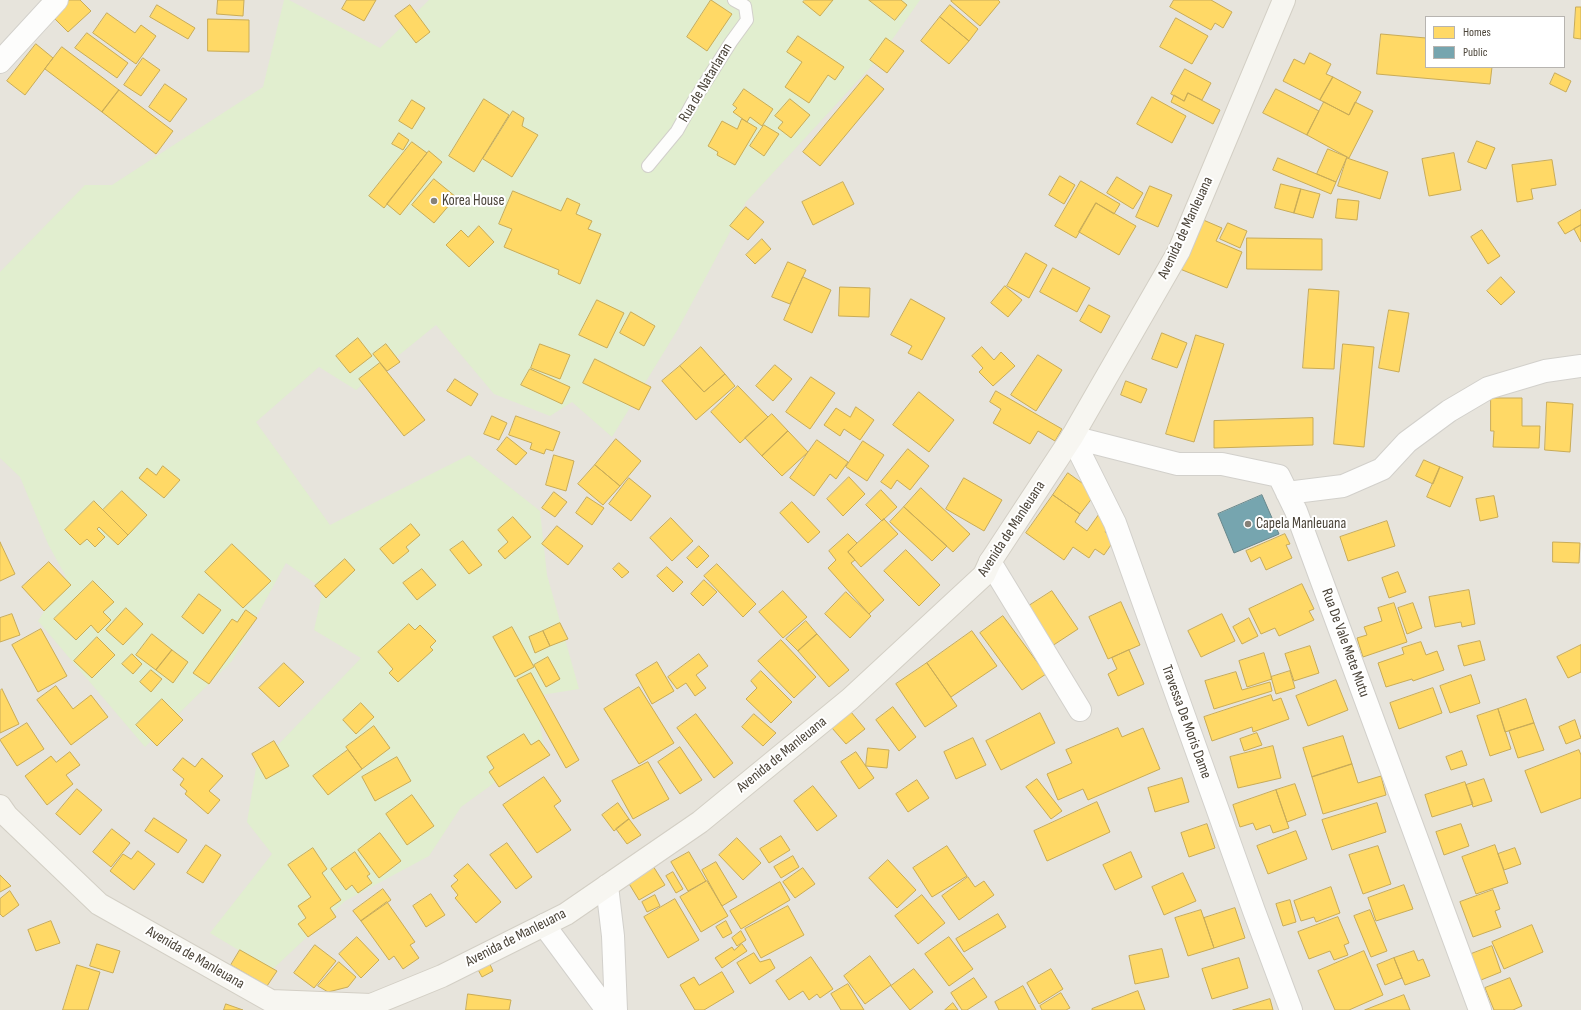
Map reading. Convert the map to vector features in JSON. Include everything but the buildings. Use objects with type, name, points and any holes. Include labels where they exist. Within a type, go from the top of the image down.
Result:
[{"type":"street","points":[[0,62],[57,0]]},
{"type":"street","name":"Avenida de Manleuana","points":[[0,806],[7,816],[99,904],[270,1006],[370,1005],[442,976],[566,914],[700,822],[850,699],[984,575],[990,562],[1072,437],[1179,251],[1284,0]]},
{"type":"street","points":[[1287,493],[1343,486],[1382,469],[1407,442],[1449,411],[1488,388],[1544,371],[1581,366]]},
{"type":"street","name":"Rua De Vale Mete Mutu","points":[[1072,437],[1178,464],[1222,464],[1279,476],[1296,511],[1480,1010]]},
{"type":"street","name":"Travessa De Moris Dame","points":[[1072,437],[1115,523],[1291,1010]]},
{"type":"street","points":[[990,562],[1080,710]]},
{"type":"street","points":[[607,886],[613,936],[616,1010]]},
{"type":"street","points":[[544,925],[607,1010]]},
{"type":"lane","name":"Rua de Natarlaran","points":[[648,166],[677,131],[692,102],[747,20],[745,6],[734,0]]},
{"type":"shaded area","points":[[0,0],[1581,0],[1581,1010],[0,1010]]},
{"type":"green space","points":[[284,0],[289,0],[380,48],[429,0],[920,0],[880,57],[746,202],[678,329],[612,437],[572,402],[550,416],[494,394],[436,325],[356,390],[319,367],[256,422],[330,525],[469,455],[540,511],[547,575],[579,689],[535,696],[544,747],[461,807],[429,856],[345,901],[272,970],[210,933],[272,854],[247,822],[256,768],[361,658],[314,630],[323,589],[286,563],[232,661],[145,747],[38,621],[66,577],[48,544],[20,477],[0,458],[0,272],[85,185],[112,185],[263,87]]},
{"type":"place","name":"Korea House","points":[[434,201]]},
{"type":"place","name":"Capela Manleuana","points":[[1248,524]]}]
